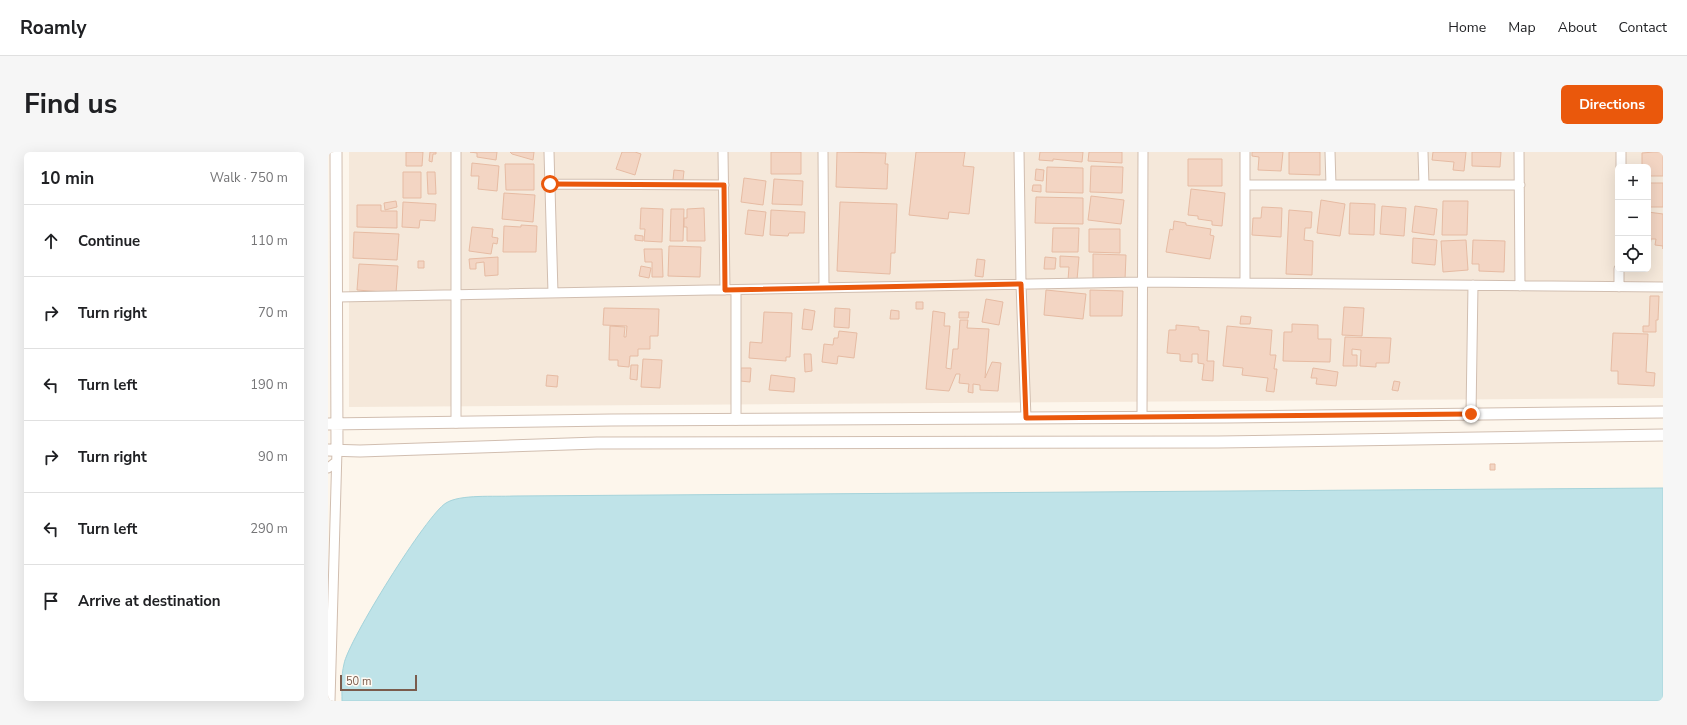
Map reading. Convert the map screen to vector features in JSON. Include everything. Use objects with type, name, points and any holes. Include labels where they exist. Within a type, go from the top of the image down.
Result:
[{"type":"street","points":[[330,701],[336,462],[332,450],[332,424],[338,297],[336,152]]},
{"type":"street","points":[[456,152],[456,423]]},
{"type":"street","points":[[549,152],[553,293]]},
{"type":"street","points":[[723,152],[725,290]]},
{"type":"street","points":[[824,152],[824,288]]},
{"type":"street","points":[[1020,152],[1021,284],[1026,418]]},
{"type":"street","points":[[1142,418],[1143,152]]},
{"type":"street","points":[[1244,152],[1245,283]]},
{"type":"street","points":[[1330,152],[1331,185]]},
{"type":"street","points":[[1423,152],[1424,185]]},
{"type":"street","points":[[1519,152],[1520,286]]},
{"type":"street","points":[[1621,152],[1621,164]]},
{"type":"street","points":[[550,184],[724,185]]},
{"type":"street","points":[[1245,185],[1520,185]]},
{"type":"street","points":[[1619,272],[1619,287]]},
{"type":"street","points":[[338,297],[1143,282],[1663,287]]},
{"type":"street","points":[[1471,414],[1473,285]]},
{"type":"street","points":[[736,290],[736,420]]},
{"type":"street","points":[[332,424],[1142,418],[1663,412]]},
{"type":"street","points":[[332,450],[360,451],[597,443],[1218,442],[1663,435]]},
{"type":"street","points":[[328,468],[336,462]]},
{"type":"shaded area","points":[[349,152],[1663,152],[1663,398],[349,407]]},
{"type":"water","points":[[1663,488],[1663,701],[342,701],[342,678],[344,664],[359,631],[373,606],[406,553],[436,512],[446,503],[460,498],[478,496]]},
{"type":"building","points":[[406,152],[423,152],[422,166],[406,166]]},
{"type":"building","points":[[430,152],[436,152],[436,154],[433,154],[432,162],[429,161]]},
{"type":"building","points":[[470,152],[497,152],[496,160],[477,157],[477,153]]},
{"type":"building","points":[[510,152],[534,152],[533,160],[512,154]]},
{"type":"building","points":[[622,152],[635,152],[641,154],[635,175],[616,169]]},
{"type":"building","points":[[771,152],[801,152],[801,174],[771,174]]},
{"type":"building","points":[[837,152],[886,153],[885,164],[888,164],[887,189],[836,187]]},
{"type":"building","points":[[916,152],[965,152],[963,166],[974,167],[969,214],[949,212],[948,219],[909,215]]},
{"type":"building","points":[[1040,152],[1083,152],[1082,162],[1053,159],[1053,161],[1039,160]]},
{"type":"building","points":[[1089,152],[1122,152],[1122,163],[1088,161]]},
{"type":"building","points":[[1252,152],[1283,152],[1281,171],[1258,170],[1259,157],[1252,156]]},
{"type":"building","points":[[1289,152],[1320,152],[1320,175],[1289,174]]},
{"type":"building","points":[[1433,152],[1466,152],[1464,171],[1453,170],[1454,162],[1432,160]]},
{"type":"building","points":[[1472,152],[1501,152],[1500,167],[1472,166]]},
{"type":"building","points":[[1663,152],[1663,176],[1651,176],[1651,164],[1642,164],[1642,153]]},
{"type":"building","points":[[1188,159],[1222,159],[1222,186],[1188,186]]},
{"type":"building","points":[[472,163],[499,166],[497,191],[478,189],[479,176],[471,176]]},
{"type":"building","points":[[505,164],[534,164],[534,190],[506,190]]},
{"type":"building","points":[[1091,166],[1123,167],[1122,193],[1090,192]]},
{"type":"building","points":[[1047,167],[1083,168],[1083,193],[1046,192]]},
{"type":"building","points":[[1036,169],[1044,170],[1043,181],[1035,180]]},
{"type":"building","points":[[674,170],[684,171],[683,180],[673,180]]},
{"type":"building","points":[[403,172],[421,172],[421,198],[403,198]]},
{"type":"building","points":[[427,172],[435,172],[436,194],[428,194]]},
{"type":"building","points":[[744,178],[766,181],[763,205],[741,202]]},
{"type":"building","points":[[774,179],[803,181],[802,205],[772,204]]},
{"type":"building","points":[[1651,183],[1663,183],[1663,207],[1651,207]]},
{"type":"building","points":[[1033,185],[1041,185],[1041,192],[1032,191]]},
{"type":"building","points":[[1191,189],[1225,193],[1222,226],[1212,225],[1212,221],[1198,219],[1198,216],[1188,215]]},
{"type":"building","points":[[504,193],[535,195],[533,222],[502,219]]},
{"type":"building","points":[[1091,196],[1124,200],[1121,224],[1088,220]]},
{"type":"building","points":[[1036,197],[1083,198],[1083,224],[1035,223]]},
{"type":"building","points":[[1321,200],[1345,204],[1340,236],[1317,233]]},
{"type":"building","points":[[396,201],[397,207],[385,210],[384,203]]},
{"type":"building","points":[[1443,201],[1468,201],[1467,235],[1442,235]]},
{"type":"building","points":[[403,202],[436,204],[435,221],[420,220],[419,228],[402,227]]},
{"type":"building","points":[[840,202],[897,204],[895,253],[891,253],[890,274],[837,271]]},
{"type":"building","points":[[1350,203],[1375,204],[1374,235],[1349,234]]},
{"type":"building","points":[[357,205],[381,205],[381,211],[397,211],[397,228],[357,227]]},
{"type":"building","points":[[1382,206],[1406,208],[1404,236],[1380,234]]},
{"type":"building","points":[[1415,206],[1437,209],[1434,235],[1412,232]]},
{"type":"building","points":[[1262,207],[1282,208],[1281,237],[1252,235],[1253,218],[1261,218]]},
{"type":"building","points":[[641,208],[663,209],[662,242],[644,241],[645,229],[640,229]]},
{"type":"building","points":[[704,208],[705,241],[687,241],[687,227],[684,227],[684,218],[687,218],[687,209]]},
{"type":"building","points":[[671,209],[684,209],[683,241],[670,241]]},
{"type":"building","points":[[748,210],[766,212],[763,236],[745,234]]},
{"type":"building","points":[[771,210],[805,212],[804,233],[789,233],[788,236],[770,235]]},
{"type":"building","points":[[1289,210],[1312,212],[1311,228],[1305,228],[1304,240],[1313,241],[1312,275],[1286,274]]},
{"type":"building","points":[[1651,212],[1663,214],[1663,246],[1655,245],[1656,239],[1651,239]]},
{"type":"building","points":[[1174,221],[1186,223],[1186,225],[1211,229],[1210,235],[1214,236],[1210,259],[1166,252],[1170,229],[1173,230]]},
{"type":"building","points":[[521,225],[537,226],[536,252],[503,252],[504,226],[521,227]]},
{"type":"building","points":[[472,227],[493,229],[492,237],[498,238],[497,244],[493,243],[491,254],[469,251]]},
{"type":"building","points":[[1053,228],[1079,228],[1078,252],[1052,252]]},
{"type":"building","points":[[1089,229],[1120,229],[1120,253],[1089,252]]},
{"type":"building","points":[[354,232],[399,234],[397,260],[353,258]]},
{"type":"building","points":[[635,235],[643,236],[643,241],[635,240]]},
{"type":"building","points":[[1413,238],[1437,240],[1435,265],[1412,263]]},
{"type":"building","points":[[1466,240],[1468,270],[1443,272],[1441,241]]},
{"type":"building","points":[[1473,240],[1505,241],[1504,272],[1479,271],[1479,264],[1472,264]]},
{"type":"building","points":[[669,246],[701,247],[700,277],[668,276]]},
{"type":"building","points":[[644,249],[662,249],[663,277],[652,277],[652,262],[645,262]]},
{"type":"building","points":[[1093,254],[1126,255],[1125,280],[1093,279]]},
{"type":"building","points":[[1060,256],[1079,257],[1077,280],[1068,280],[1069,267],[1060,267]]},
{"type":"building","points":[[498,257],[498,275],[485,276],[484,262],[476,263],[476,269],[470,269],[469,259]]},
{"type":"building","points":[[1045,257],[1056,258],[1055,269],[1044,269]]},
{"type":"building","points":[[977,259],[985,260],[983,277],[975,276]]},
{"type":"building","points":[[418,261],[424,261],[424,268],[418,268]]},
{"type":"building","points":[[359,264],[398,266],[396,293],[357,290]]},
{"type":"building","points":[[641,266],[651,268],[649,278],[639,276]]},
{"type":"building","points":[[1046,290],[1086,294],[1083,319],[1044,315]]},
{"type":"building","points":[[1090,290],[1123,291],[1122,316],[1090,316]]},
{"type":"building","points":[[1650,296],[1659,296],[1656,332],[1643,332],[1643,326],[1649,326]]},
{"type":"building","points":[[986,299],[1003,302],[999,325],[982,322]]},
{"type":"building","points":[[916,302],[923,302],[923,309],[916,309]]},
{"type":"building","points":[[1344,307],[1364,308],[1362,336],[1342,335]]},
{"type":"building","points":[[604,308],[659,309],[658,336],[650,336],[650,349],[638,349],[638,356],[630,356],[629,367],[618,366],[618,360],[609,360],[610,326],[625,327],[624,337],[626,337],[627,326],[603,325]]},
{"type":"building","points":[[835,308],[850,309],[849,328],[834,327]]},
{"type":"building","points":[[804,309],[815,311],[812,330],[802,329]]},
{"type":"building","points":[[891,310],[899,311],[899,319],[890,319]]},
{"type":"building","points":[[933,311],[945,313],[944,326],[950,326],[946,368],[951,369],[953,349],[958,349],[960,320],[968,320],[967,328],[989,329],[985,378],[992,362],[1001,363],[998,391],[980,390],[980,385],[973,384],[973,393],[968,392],[969,384],[959,383],[960,374],[956,374],[949,391],[926,389]]},
{"type":"building","points":[[764,312],[792,313],[790,357],[786,357],[786,361],[749,358],[750,342],[762,343]]},
{"type":"building","points":[[959,312],[969,312],[968,318],[959,318]]},
{"type":"building","points":[[1241,316],[1251,317],[1250,324],[1240,324]]},
{"type":"building","points":[[1292,324],[1318,325],[1318,339],[1331,339],[1330,362],[1283,361],[1284,332],[1292,332]]},
{"type":"building","points":[[1176,325],[1199,327],[1199,330],[1209,331],[1207,361],[1214,361],[1213,381],[1202,380],[1204,364],[1198,363],[1198,354],[1192,354],[1192,362],[1180,361],[1180,354],[1167,353],[1169,330],[1176,330]]},
{"type":"building","points":[[1227,326],[1272,330],[1270,355],[1276,355],[1274,369],[1277,369],[1274,392],[1266,391],[1268,378],[1242,375],[1243,368],[1223,366]]},
{"type":"building","points":[[839,331],[857,333],[854,358],[838,356],[837,364],[822,362],[824,344],[833,345],[834,338],[838,338]]},
{"type":"building","points":[[1613,333],[1648,334],[1646,372],[1655,373],[1654,386],[1618,384],[1618,371],[1611,371]]},
{"type":"building","points":[[1345,337],[1391,338],[1389,363],[1376,363],[1376,367],[1360,366],[1361,350],[1352,349],[1352,355],[1357,355],[1357,366],[1343,366]]},
{"type":"building","points":[[804,354],[811,354],[812,371],[805,372]]},
{"type":"building","points":[[643,359],[662,360],[660,388],[641,387]]},
{"type":"building","points":[[631,365],[638,365],[637,380],[630,379]]},
{"type":"building","points":[[741,368],[751,368],[750,382],[740,381]]},
{"type":"building","points":[[1313,368],[1338,372],[1336,386],[1316,384],[1317,378],[1311,378]]},
{"type":"building","points":[[547,375],[558,376],[557,387],[546,386]]},
{"type":"building","points":[[771,375],[795,378],[794,392],[769,390]]},
{"type":"building","points":[[1394,381],[1400,382],[1398,391],[1392,390]]},
{"type":"building","points":[[1490,464],[1495,464],[1495,470],[1490,470]]},
{"type":"route","points":[[550,184],[724,185],[725,290],[1021,284],[1026,418],[1471,414]]}]
